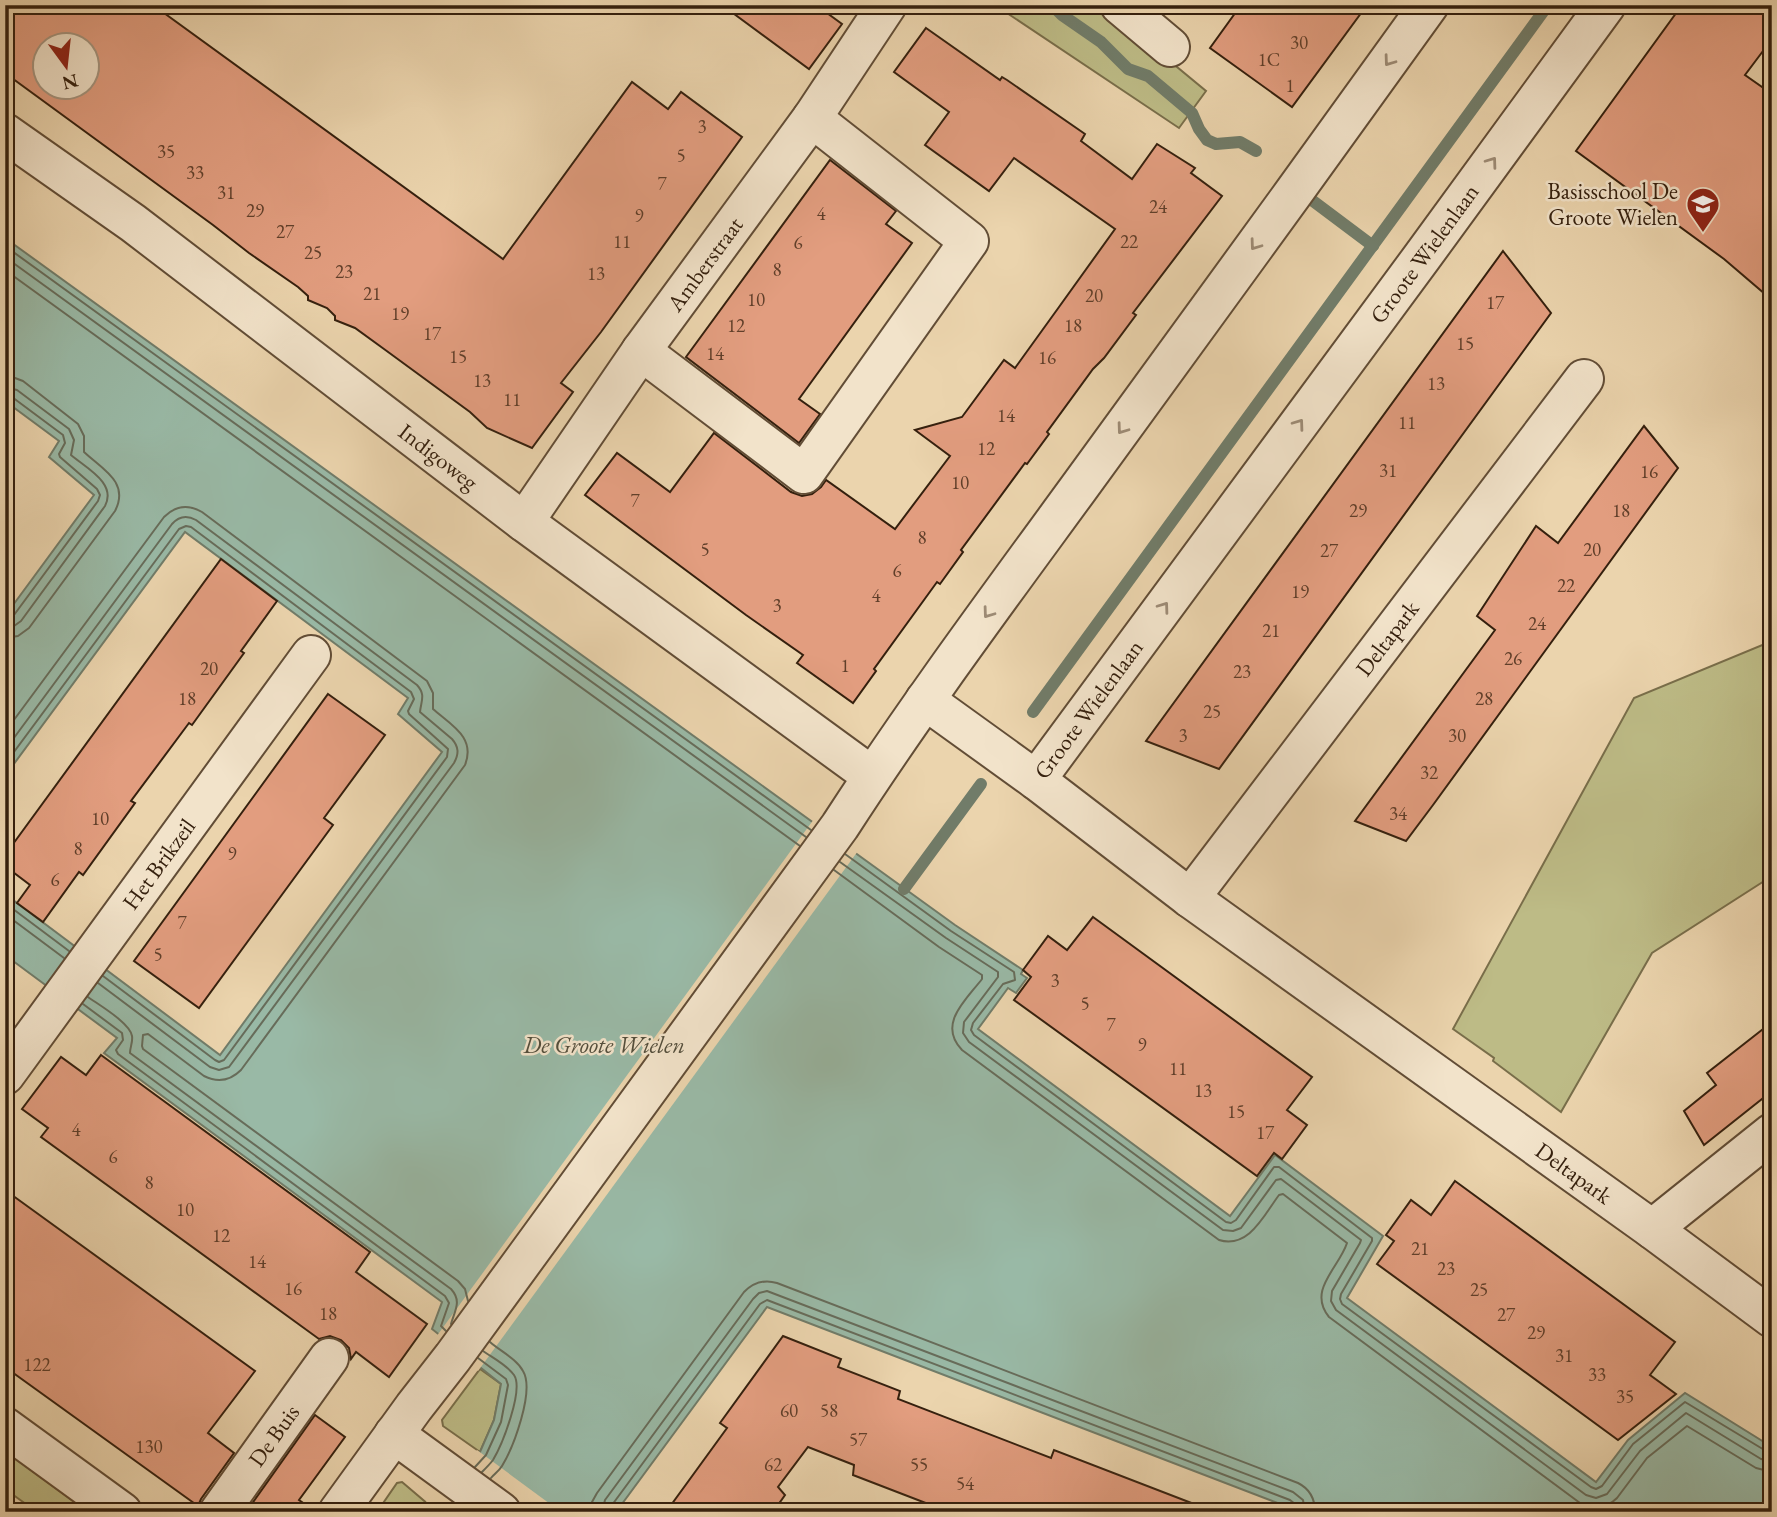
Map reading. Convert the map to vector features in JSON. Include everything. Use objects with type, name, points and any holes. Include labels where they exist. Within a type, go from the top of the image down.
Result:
[{"type":"street","name":"Amberstraat","points":[[524,522],[641,351],[812,118],[887,5]]},
{"type":"street","points":[[1120,5],[1170,47]]},
{"type":"street","points":[[338,1512],[408,1444],[453,1357],[841,826],[925,700],[1429,5]]},
{"type":"street","name":"Groote Wielenlaan","points":[[925,700],[1037,780],[1606,5]]},
{"type":"street","points":[[641,351],[804,474],[970,241],[812,118]]},
{"type":"street","name":"Indigoweg","points":[[5,134],[133,223],[524,522],[872,776]]},
{"type":"street","name":"Deltapark","points":[[1190,898],[1584,379]]},
{"type":"street","name":"Het Brikzeil","points":[[5,1075],[312,655]]},
{"type":"street","name":"Deltapark","points":[[1037,780],[1190,898],[1772,1318]]},
{"type":"street","points":[[1652,1229],[1772,1133]]},
{"type":"street","name":"De Buis","points":[[219,1512],[329,1358]]},
{"type":"street","points":[[5,1427],[122,1512]]},
{"type":"street","points":[[408,1444],[501,1512]]},
{"type":"shaded area","points":[[995,5],[1102,5],[1206,91],[1179,128]]},
{"type":"shaded area","points":[[1772,641],[1772,876],[1652,953],[1561,1112],[1453,1029],[1634,698]]},
{"type":"shaded area","points":[[480,1369],[501,1384],[494,1420],[480,1452],[443,1426],[442,1420]]},
{"type":"shaded area","points":[[5,1451],[88,1512],[37,1512],[5,1489]]},
{"type":"shaded area","points":[[402,1482],[429,1505],[424,1512],[377,1512],[397,1483]]},
{"type":"water","name":"De Groote Wielen","points":[[5,238],[955,925],[1023,970],[1021,974],[1027,978],[1016,993],[1008,988],[978,1029],[1230,1216],[1275,1155],[1383,1236],[1347,1298],[1596,1482],[1628,1440],[1685,1393],[1772,1447],[1772,1512],[1289,1512],[1288,1507],[767,1307],[616,1512],[424,1512],[480,1452],[494,1420],[501,1384],[432,1329],[442,1302],[104,1053],[117,1038],[9,958],[5,962],[5,894],[220,1055],[442,752],[398,714],[408,698],[185,532],[5,776],[5,616],[94,495],[49,457],[59,441],[5,401]]},
{"type":"pier","points":[[814,819],[858,851],[478,1371],[436,1337]]},
{"type":"pier","points":[[477,1450],[561,1512],[439,1512],[426,1502]]},
{"type":"building","points":[[5,5],[153,5],[503,259],[632,82],[668,109],[681,92],[742,137],[561,383],[573,392],[532,448],[487,428],[470,412],[355,328],[335,320],[335,316],[327,308],[308,300],[308,296],[298,287],[45,102],[102,102],[102,32],[32,32],[32,93],[5,73]]},
{"type":"building","points":[[722,5],[816,5],[842,24],[809,69]]},
{"type":"building","points":[[1241,5],[1367,5],[1292,107],[1210,48]]},
{"type":"building","points":[[1682,5],[1772,5],[1772,39],[1745,75],[1772,94],[1772,300],[1724,259],[1576,151]]},
{"type":"building","points":[[926,28],[1000,80],[1002,77],[1007,80],[1085,134],[1081,141],[1132,179],[1157,144],[1195,168],[1191,173],[1222,196],[1133,313],[1136,315],[1093,369],[1047,432],[1049,434],[961,550],[963,552],[940,584],[937,582],[874,669],[876,671],[853,703],[797,663],[803,655],[585,495],[617,453],[670,492],[714,433],[791,492],[802,496],[812,494],[826,480],[895,529],[950,456],[915,430],[962,417],[1004,360],[1015,368],[1115,229],[1014,158],[989,191],[925,145],[949,112],[894,72]]},
{"type":"building","points":[[830,160],[896,211],[886,224],[912,243],[799,399],[820,414],[799,443],[686,357]]},
{"type":"building","points":[[1503,251],[1551,313],[1219,769],[1146,741]]},
{"type":"building","points":[[1644,426],[1678,468],[1433,805],[1406,841],[1355,821],[1495,630],[1477,616],[1536,526],[1558,543]]},
{"type":"building","points":[[221,559],[277,601],[241,651],[244,653],[192,725],[189,723],[131,801],[135,803],[83,875],[79,872],[43,922],[17,903],[30,885],[5,866],[5,855]]},
{"type":"building","points":[[328,694],[385,735],[324,818],[333,825],[199,1008],[134,961]]},
{"type":"building","points":[[1093,917],[1312,1077],[1287,1110],[1307,1125],[1282,1159],[1274,1153],[1257,1176],[1014,1000],[1031,977],[1023,970],[1048,936],[1067,950]]},
{"type":"building","points":[[1772,1022],[1772,1091],[1704,1145],[1684,1111],[1716,1085],[1707,1073]]},
{"type":"building","points":[[101,1055],[370,1252],[356,1272],[427,1324],[389,1377],[356,1352],[351,1359],[349,1348],[341,1340],[330,1336],[319,1339],[41,1137],[48,1128],[22,1109],[61,1057],[86,1075]]},
{"type":"building","points":[[1455,1181],[1675,1342],[1650,1375],[1676,1394],[1618,1440],[1377,1264],[1394,1241],[1386,1235],[1411,1200],[1431,1215]]},
{"type":"building","points":[[5,1190],[255,1371],[208,1433],[234,1453],[198,1506],[5,1367]]},
{"type":"building","points":[[783,1336],[841,1359],[838,1367],[900,1391],[898,1399],[1051,1458],[1054,1450],[1207,1509],[1207,1512],[949,1512],[853,1475],[854,1465],[808,1447],[778,1487],[785,1495],[773,1512],[666,1512],[727,1428],[720,1423]]},
{"type":"building","points":[[315,1415],[345,1437],[299,1500],[316,1512],[246,1512]]},
{"type":"waterway","points":[[1052,5],[1101,42],[1128,69],[1148,76],[1192,113],[1207,140],[1216,144],[1240,142],[1256,151]]},
{"type":"waterway","points":[[1033,712],[1548,5]]},
{"type":"waterway","points":[[1313,201],[1373,246]]},
{"type":"waterway","points":[[904,889],[981,784]]},
{"type":"place","name":"Basisschool De Groote Wielen","points":[[1703,234]]}]
